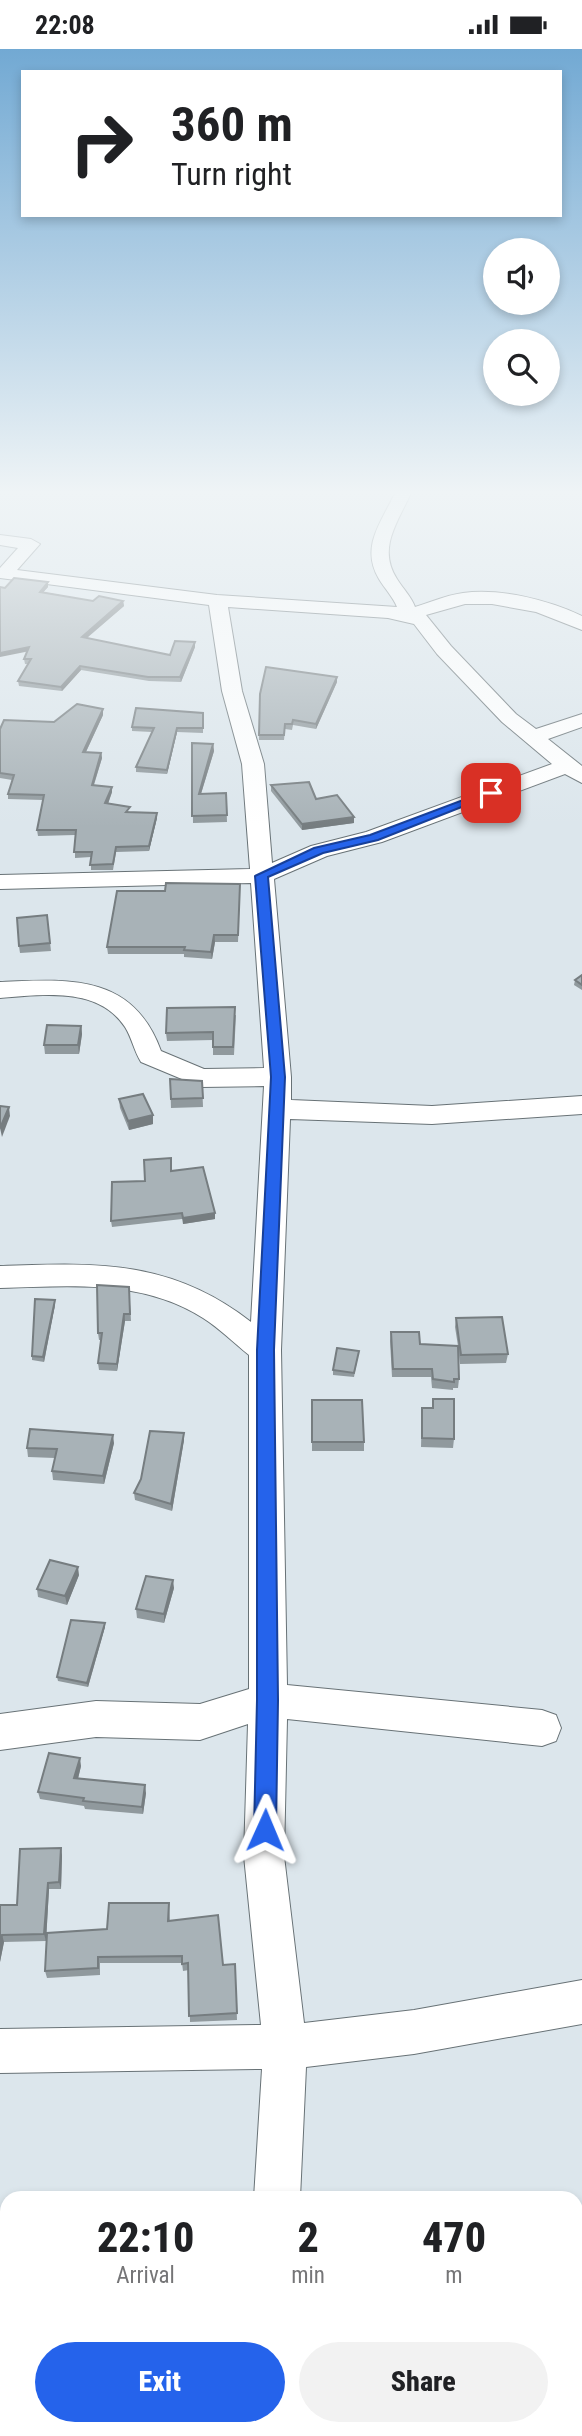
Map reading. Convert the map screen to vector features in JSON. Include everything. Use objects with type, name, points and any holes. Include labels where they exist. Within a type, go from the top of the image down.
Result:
[{"type":"street","points":[[218,604],[225,633],[232,691],[253,764],[278,1077],[265,1350],[268,1700],[264,1856],[285,2047],[277,2191]]},
{"type":"street","points":[[267,604],[407,614],[446,604]]},
{"type":"street","points":[[405,604],[407,614]]},
{"type":"street","points":[[532,604],[582,624]]},
{"type":"street","points":[[407,614],[421,620],[444,650],[530,738],[574,771]]},
{"type":"street","points":[[530,738],[582,720]]},
{"type":"street","points":[[0,882],[261,876],[318,851],[374,837],[574,771]]},
{"type":"street","points":[[0,990],[94,991],[117,1003],[136,1023],[150,1055],[201,1077],[278,1077]]},
{"type":"street","points":[[277,1109],[432,1115],[582,1104]]},
{"type":"street","points":[[0,1277],[96,1274],[171,1289],[214,1310],[265,1350]]},
{"type":"street","points":[[0,1732],[96,1719],[200,1722],[268,1700],[446,1721],[542,1728]]},
{"type":"street","points":[[0,2051],[285,2047],[414,2032],[582,2002]]},
{"type":"building","points":[[0,604],[119,604],[82,637],[170,655],[175,641],[195,642],[180,677],[148,677],[80,666],[61,687],[18,681],[31,659],[24,659],[29,647],[0,653]]},
{"type":"building","points":[[266,667],[337,677],[316,724],[293,720],[292,724],[285,724],[284,735],[259,735],[260,694]]},
{"type":"building","points":[[77,704],[103,709],[83,752],[101,753],[92,785],[112,787],[105,803],[130,807],[126,812],[157,813],[149,846],[116,847],[113,864],[90,865],[92,852],[74,852],[76,830],[37,830],[44,795],[8,794],[14,775],[0,773],[0,729],[4,720],[54,722]]},
{"type":"building","points":[[136,708],[203,713],[203,728],[177,728],[167,770],[136,767],[154,728],[132,727]]},
{"type":"building","points":[[192,743],[213,744],[199,794],[226,793],[227,815],[192,816]]},
{"type":"building","points":[[309,782],[316,799],[337,795],[354,817],[302,824],[271,785]]},
{"type":"building","points":[[166,883],[240,884],[238,935],[214,935],[211,952],[184,950],[185,947],[107,947],[117,891],[165,891]]},
{"type":"building","points":[[47,915],[50,943],[19,946],[17,918]]},
{"type":"building","points":[[582,975],[582,985],[575,980]]},
{"type":"building","points":[[235,1007],[233,1047],[213,1047],[213,1032],[166,1033],[167,1008]]},
{"type":"building","points":[[47,1025],[81,1026],[78,1045],[44,1045]]},
{"type":"building","points":[[170,1079],[202,1081],[203,1098],[171,1099]]},
{"type":"building","points":[[143,1094],[153,1115],[128,1121],[119,1099]]},
{"type":"building","points":[[0,1106],[9,1107],[0,1128]]},
{"type":"building","points":[[171,1158],[171,1171],[203,1167],[215,1213],[183,1218],[182,1213],[111,1221],[112,1182],[145,1181],[144,1160]]},
{"type":"building","points":[[97,1285],[129,1287],[130,1314],[124,1314],[117,1364],[98,1363],[102,1333],[98,1333]]},
{"type":"building","points":[[35,1299],[55,1300],[43,1357],[32,1356]]},
{"type":"building","points":[[502,1317],[508,1354],[461,1355],[456,1318]]},
{"type":"building","points":[[391,1332],[419,1332],[420,1344],[458,1346],[459,1379],[454,1379],[454,1382],[433,1379],[432,1369],[393,1369]]},
{"type":"building","points":[[337,1348],[359,1351],[354,1373],[333,1370]]},
{"type":"building","points":[[433,1399],[454,1399],[454,1439],[422,1438],[422,1408],[433,1408]]},
{"type":"building","points":[[312,1400],[362,1400],[364,1442],[312,1442]]},
{"type":"building","points":[[30,1429],[113,1435],[103,1476],[52,1471],[57,1449],[27,1448]]},
{"type":"building","points":[[150,1431],[184,1433],[171,1504],[134,1493],[141,1479]]},
{"type":"building","points":[[50,1560],[78,1567],[65,1596],[37,1589]]},
{"type":"building","points":[[146,1576],[173,1580],[164,1614],[136,1609]]},
{"type":"building","points":[[71,1620],[105,1623],[87,1683],[57,1677]]},
{"type":"building","points":[[49,1753],[80,1758],[74,1778],[145,1785],[142,1807],[83,1801],[84,1798],[38,1792]]},
{"type":"building","points":[[61,1848],[59,1882],[48,1883],[44,1934],[2,1935],[0,1944],[0,1905],[17,1905],[20,1849]]},
{"type":"building","points":[[109,1903],[169,1903],[168,1921],[218,1915],[223,1965],[235,1964],[237,2013],[189,2016],[188,1963],[182,1964],[182,1956],[98,1957],[98,1968],[45,1971],[47,1933],[107,1929]]},
{"type":"route","points":[[265,1830],[268,1700],[265,1350],[278,1077],[261,876],[318,851],[374,837],[491,793]]}]
